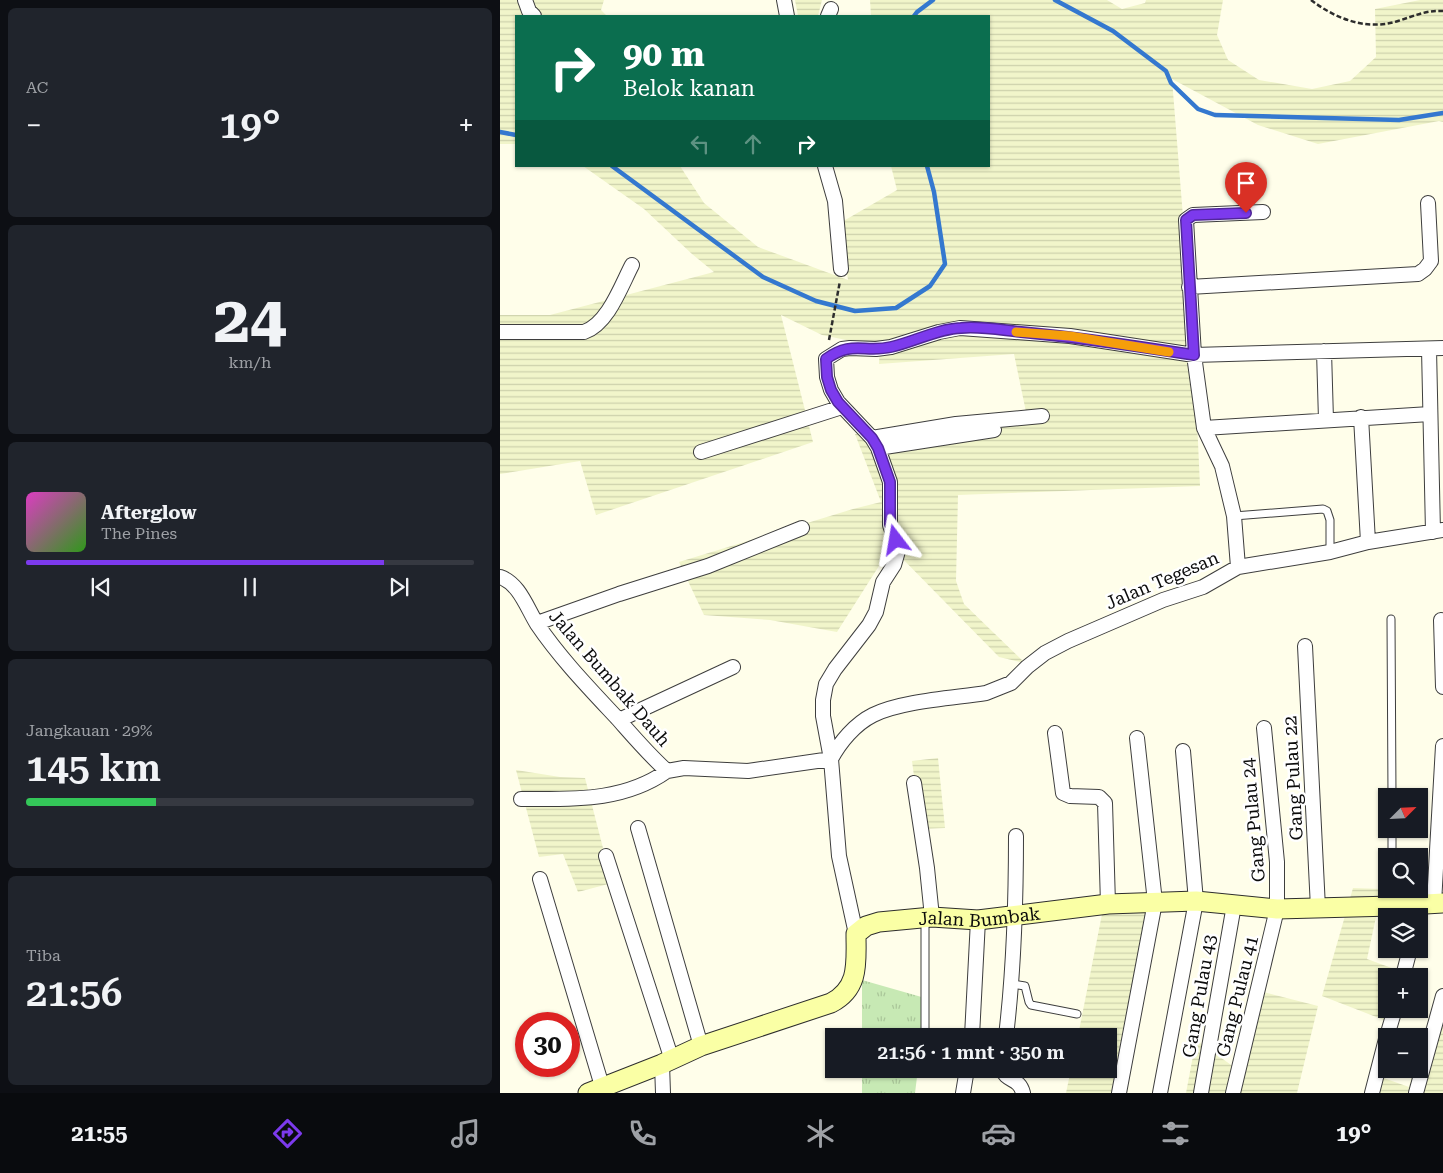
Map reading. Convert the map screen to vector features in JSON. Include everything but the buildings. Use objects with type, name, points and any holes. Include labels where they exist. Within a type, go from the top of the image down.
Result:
[{"type":"street","points":[[525,0],[529,11],[533,15]]},
{"type":"street","points":[[784,0],[787,15]]},
{"type":"street","points":[[825,167],[835,201],[842,269]]},
{"type":"street","points":[[1190,287],[1418,274],[1426,269],[1431,260],[1428,203]]},
{"type":"street","name":"Jalan Tegesan","points":[[830,759],[838,746],[871,715],[888,709],[986,693],[1011,683],[1027,666],[1045,653],[1068,641],[1163,600],[1203,586],[1238,568],[1234,516],[1222,466],[1204,428],[1194,355],[1186,220],[1193,215],[1263,212]]},
{"type":"street","points":[[500,332],[584,332],[591,329],[600,323],[632,265]]},
{"type":"street","points":[[540,879],[598,1091],[701,1046],[831,1002],[840,998],[850,986],[855,974],[856,934],[839,856],[830,759],[823,716],[823,700],[826,684],[835,669],[869,625],[876,612],[883,582],[897,559],[898,550],[890,524],[890,482],[875,443],[842,407],[831,390],[827,377],[826,359],[842,349],[891,348],[939,332],[960,328],[1070,336],[1194,355],[1436,349],[1430,414],[1437,441],[1438,531],[1368,542],[1330,552],[1238,568]]},
{"type":"street","points":[[1324,351],[1326,420]]},
{"type":"street","points":[[701,452],[842,407]]},
{"type":"street","points":[[1204,428],[1430,414]]},
{"type":"street","points":[[875,443],[956,424],[1042,416]]},
{"type":"street","points":[[1360,417],[1368,542]]},
{"type":"street","points":[[875,443],[994,430]]},
{"type":"street","points":[[537,623],[708,566],[802,528]]},
{"type":"street","name":"Jalan Bumbak Dauh","points":[[500,577],[510,582],[517,590],[537,623],[562,655],[618,720],[667,771],[684,768],[748,771],[830,759]]},
{"type":"street","points":[[1441,620],[1443,687]]},
{"type":"street","name":"Gang Pulau 22","points":[[1305,646],[1318,908]]},
{"type":"street","points":[[618,720],[733,667]]},
{"type":"street","name":"Gang Pulau 24","points":[[1264,728],[1277,862],[1277,909]]},
{"type":"street","points":[[1055,733],[1063,793],[1070,796],[1098,797],[1105,803],[1108,904]]},
{"type":"street","points":[[1119,1093],[1155,902],[1137,738]]},
{"type":"street","points":[[1428,907],[1443,746]]},
{"type":"street","points":[[1160,1093],[1196,901],[1183,751]]},
{"type":"street","points":[[521,799],[605,797],[644,784],[667,771]]},
{"type":"street","points":[[914,783],[927,868],[928,917]]},
{"type":"street","points":[[638,828],[701,1046]]},
{"type":"street","points":[[1007,1028],[1012,984],[1016,916],[1016,836]]},
{"type":"street","points":[[606,856],[667,1062],[663,1093]]},
{"type":"street","name":"Jalan Bumbak","points":[[856,934],[871,923],[928,917],[978,920],[1108,904],[1196,901],[1277,909],[1318,908],[1392,898],[1428,907]]},
{"type":"street","name":"Gang Pulau 43","points":[[1201,1093],[1234,905]]},
{"type":"street","name":"Gang Pulau 41","points":[[1233,1093],[1277,909]]},
{"type":"street","points":[[972,1028],[978,920]]},
{"type":"street","points":[[1416,1093],[1443,996]]},
{"type":"street","points":[[1372,1093],[1378,1071]]},
{"type":"street","points":[[963,1093],[966,1078]]},
{"type":"street","points":[[1010,1078],[1017,1081],[1023,1093]]},
{"type":"lane","points":[[1234,516],[1323,509],[1327,511],[1330,520],[1330,552]]},
{"type":"lane","points":[[1391,618],[1392,788]]},
{"type":"lane","points":[[926,1028],[928,917]]},
{"type":"lane","points":[[1012,984],[1025,986],[1029,1002],[1032,1005],[1077,1014]]},
{"type":"path","points":[[1311,0],[1332,14],[1350,21],[1367,24],[1389,23],[1427,11],[1443,11]]},
{"type":"path","points":[[833,320],[837,299]]},
{"type":"green space","points":[[500,0],[604,0],[601,10],[606,15],[515,15],[515,144],[500,144]]},
{"type":"green space","points":[[795,0],[822,0],[818,15],[798,15]]},
{"type":"green space","points":[[870,0],[1107,0],[1122,9],[1145,3],[1146,0],[1223,0],[1217,35],[1228,60],[1259,80],[1312,89],[1350,81],[1376,57],[1375,9],[1420,0],[1443,0],[1443,122],[1439,121],[1318,144],[1258,125],[1172,79],[1194,355],[1200,486],[958,495],[956,581],[964,604],[1025,663],[999,657],[891,547],[837,632],[770,620],[704,615],[679,562],[881,502],[855,434],[1026,412],[1014,354],[879,364],[880,347],[822,335],[781,315],[813,442],[596,515],[580,461],[500,474],[500,315],[550,315],[714,272],[644,209],[584,167],[681,167],[704,203],[758,247],[848,280],[840,223],[897,190],[891,167],[990,167],[990,15],[871,15]]},
{"type":"green space","points":[[938,758],[945,828],[921,829],[912,761]]},
{"type":"green space","points":[[516,770],[560,777],[585,778],[612,883],[578,892],[563,854],[539,857]]},
{"type":"green space","points":[[1353,888],[1378,889],[1378,898],[1380,898],[1367,959],[1392,968],[1378,968],[1378,1018],[1322,996]]},
{"type":"green space","points":[[1147,905],[1117,1062],[1117,1028],[1080,1028],[1103,909]]},
{"type":"green space","points":[[862,980],[925,998],[922,1028],[862,1028]]},
{"type":"green space","points":[[1252,989],[1318,1006],[1297,1093],[1186,1093],[1196,1040],[1234,1067]]},
{"type":"green space","points":[[1432,1009],[1443,1014],[1443,1093],[1367,1093],[1372,1074],[1378,1076],[1378,1078],[1383,1078],[1409,1087],[1412,1078],[1428,1078],[1427,1028]]},
{"type":"green space","points":[[862,1078],[917,1078],[915,1093],[862,1093]]},
{"type":"green space","points":[[1069,1078],[1114,1078],[1111,1093],[1066,1093]]},
{"type":"waterway","points":[[915,15],[933,0]]},
{"type":"waterway","points":[[1055,0],[1113,31],[1166,71],[1171,83],[1198,109],[1215,115],[1399,120],[1443,113]]},
{"type":"waterway","points":[[500,132],[515,135]]},
{"type":"waterway","points":[[613,167],[763,277],[816,301],[855,311],[896,308],[930,286],[945,264],[934,192],[927,167]]},
{"type":"slow traffic","points":[[1016,332],[1070,336],[1169,352]]},
{"type":"route","points":[[896,540],[889,519],[890,482],[878,448],[872,438],[838,402],[831,390],[827,377],[826,359],[842,349],[891,348],[939,332],[960,328],[1070,336],[1194,355],[1186,220],[1193,215],[1246,213]]}]
